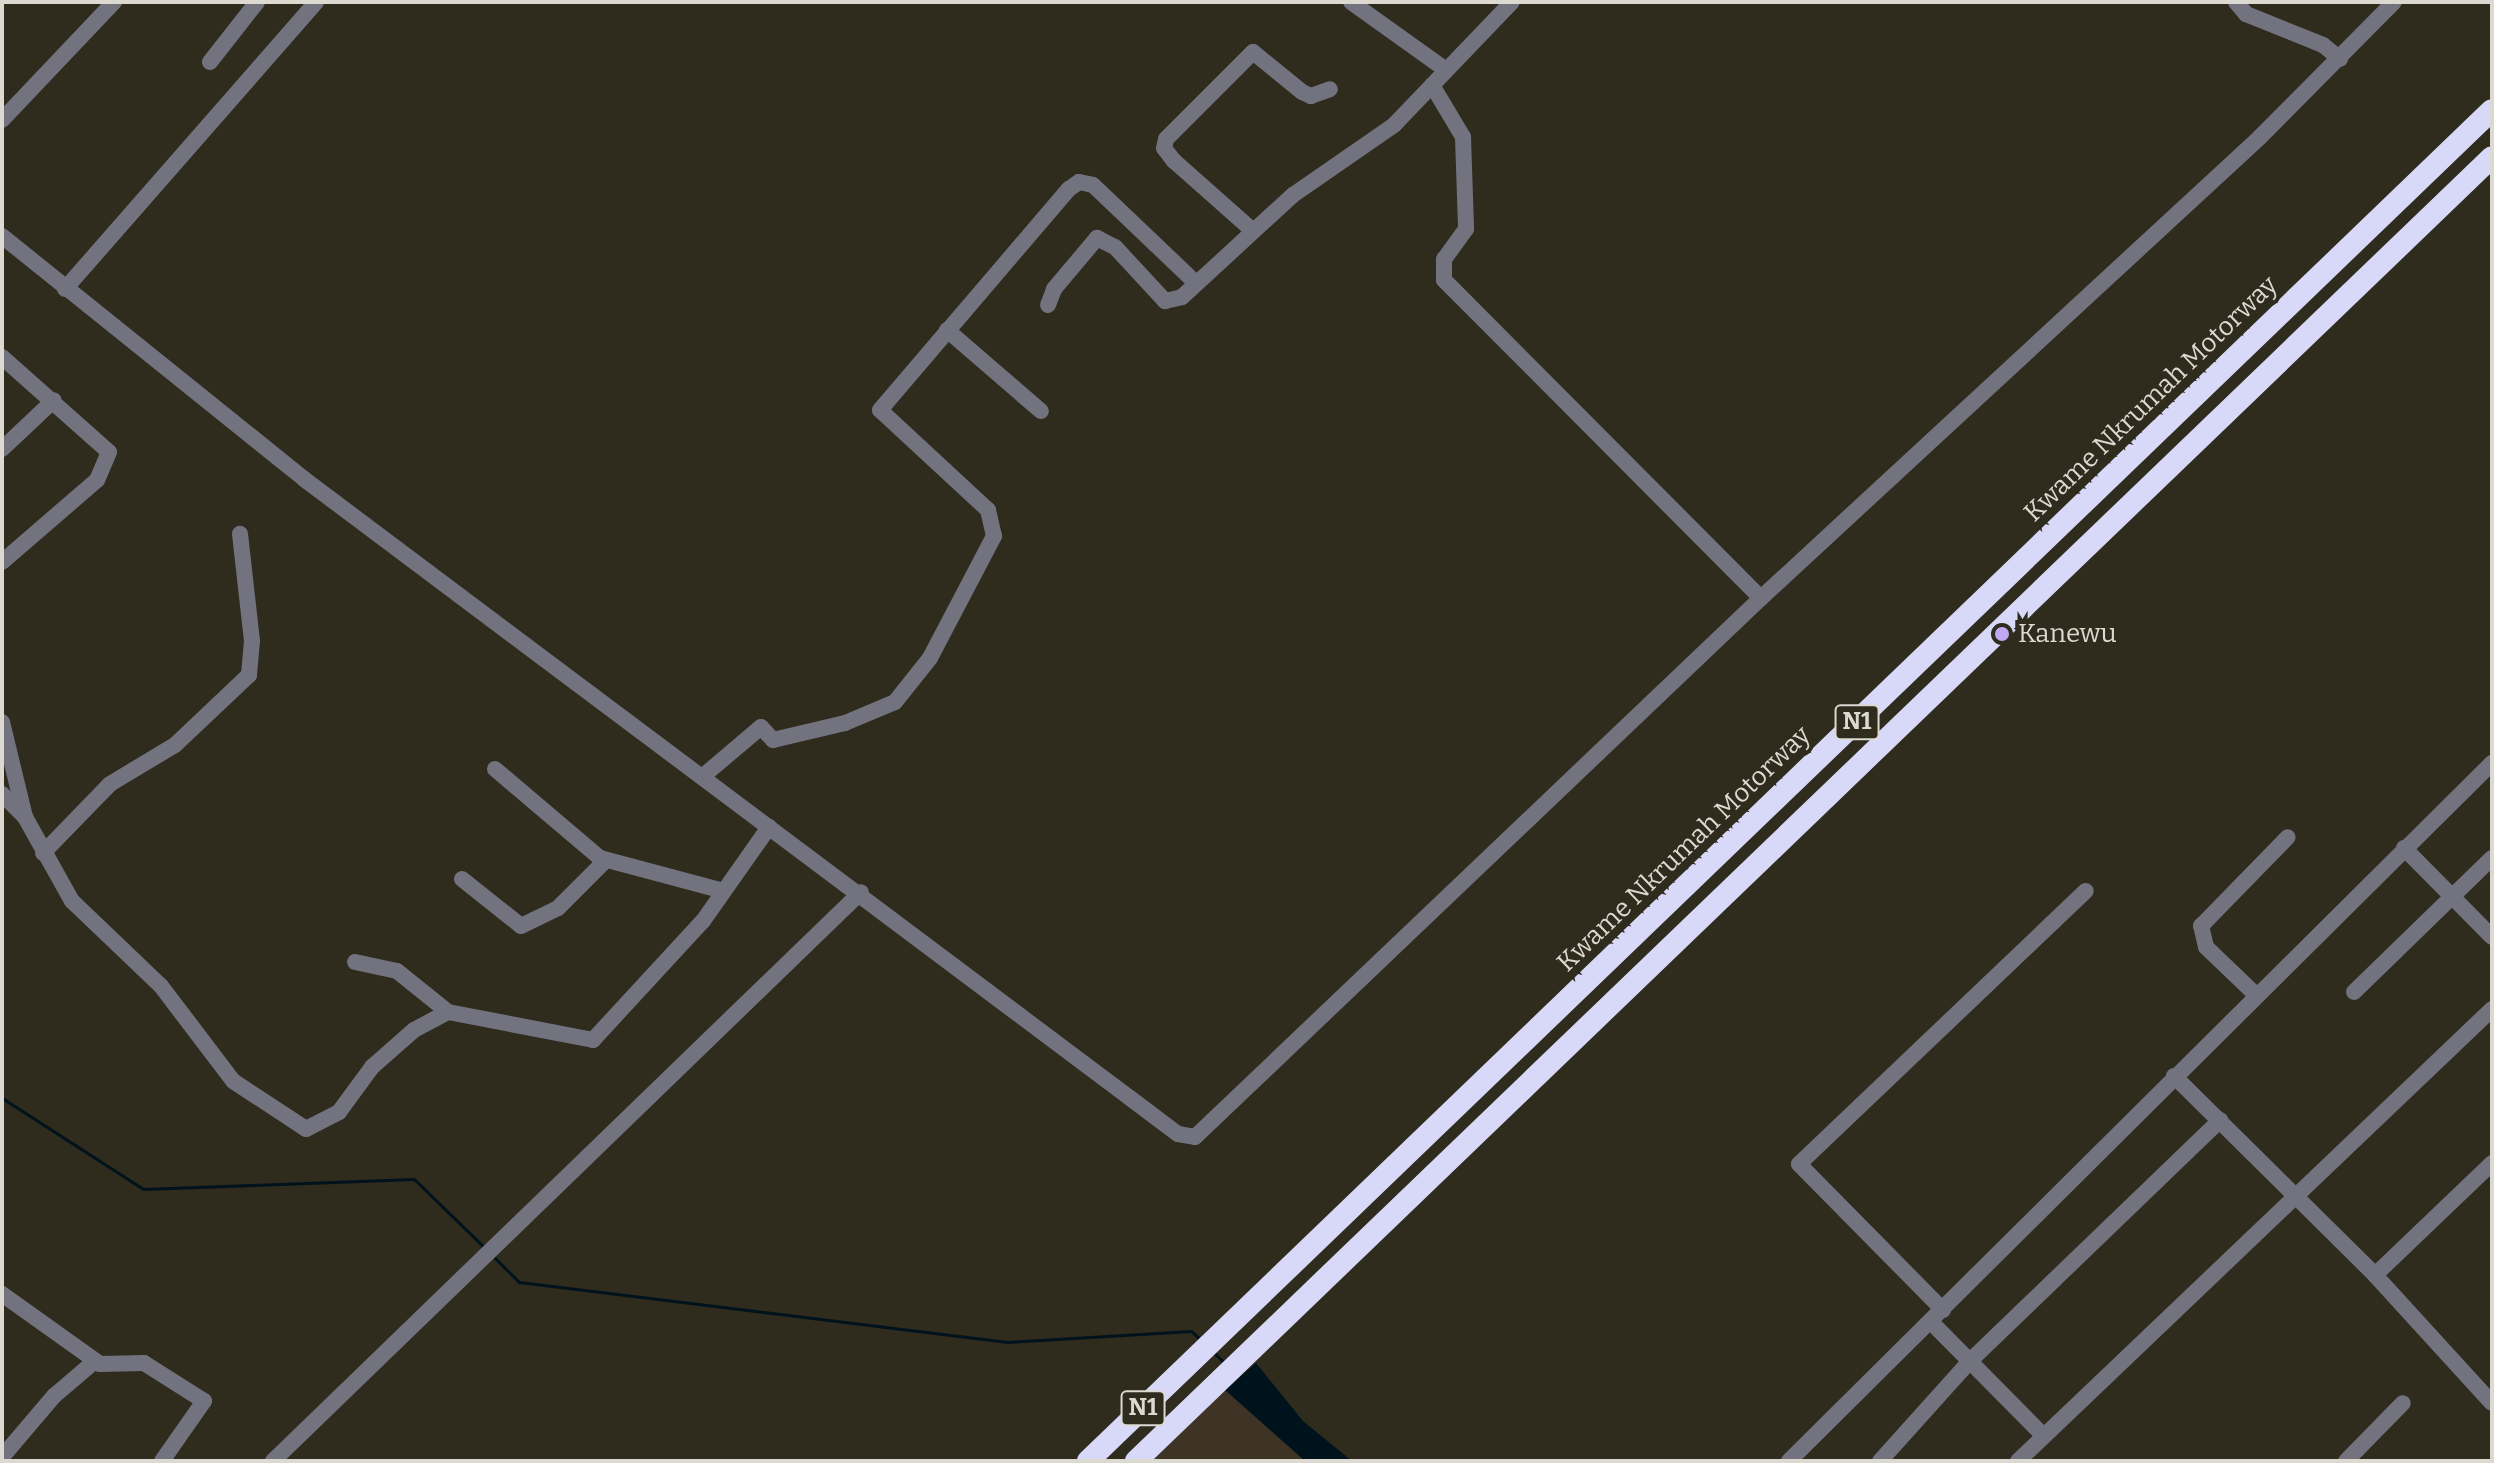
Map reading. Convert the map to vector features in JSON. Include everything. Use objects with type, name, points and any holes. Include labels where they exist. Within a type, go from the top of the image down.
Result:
[{"type":"highway","name":"Kwame Nkrumah Motorway","points":[[1088,1461],[2492,110]]},
{"type":"highway","name":"N1","points":[[1136,1461],[2492,157]]},
{"type":"street","points":[[2,120],[114,2]]},
{"type":"street","points":[[210,62],[257,2]]},
{"type":"street","points":[[65,289],[316,2]]},
{"type":"street","points":[[1351,2],[1446,70]]},
{"type":"street","points":[[1048,305],[1054,289],[1097,238],[1115,247],[1165,301],[1196,283],[1252,230],[1378,139],[1512,2]]},
{"type":"street","points":[[2236,2],[2246,14],[2323,45],[2340,59]]},
{"type":"street","points":[[5,246],[65,289],[304,479],[769,827],[861,892],[1178,1134],[1195,1137],[1761,598],[2340,59],[2394,2]]},
{"type":"street","points":[[1252,230],[1174,161],[1164,148],[1166,139],[1253,52],[1302,92],[1311,96],[1330,89]]},
{"type":"street","points":[[1432,85],[1463,137],[1466,229],[1444,259],[1444,280],[1761,598]]},
{"type":"street","points":[[702,777],[761,727],[773,740],[895,702],[930,658],[994,536],[988,510],[880,410],[1079,182],[1093,185],[1196,283]]},
{"type":"street","points":[[947,330],[1041,411]]},
{"type":"street","points":[[2,357],[103,440],[109,463],[65,511],[2,562]]},
{"type":"street","points":[[2,449],[54,400]]},
{"type":"street","points":[[43,853],[110,784],[175,745],[249,675],[252,641],[240,534]]},
{"type":"street","points":[[2,722],[25,817],[72,901],[161,986],[233,1081],[306,1129],[339,1112],[372,1067],[414,1030],[448,1012]]},
{"type":"street","points":[[1789,1461],[2255,994],[2492,763]]},
{"type":"street","points":[[495,769],[606,860],[724,891]]},
{"type":"street","points":[[2,794],[25,817]]},
{"type":"street","points":[[355,962],[397,971],[448,1012],[593,1040],[724,891],[769,827]]},
{"type":"street","points":[[2255,994],[2206,947],[2201,926],[2288,837]]},
{"type":"street","points":[[2404,848],[2492,937]]},
{"type":"street","points":[[2354,992],[2492,858]]},
{"type":"street","points":[[462,879],[521,926],[558,908],[606,860]]},
{"type":"street","points":[[2043,1435],[1971,1360],[1937,1316],[1799,1164],[2086,891]]},
{"type":"street","points":[[273,1461],[861,892]]},
{"type":"street","points":[[2018,1461],[2492,1009]]},
{"type":"street","points":[[2174,1076],[2375,1275],[2492,1403]]},
{"type":"street","points":[[1880,1461],[1971,1360],[2220,1120]]},
{"type":"street","points":[[2375,1275],[2492,1163]]},
{"type":"street","points":[[2,1294],[95,1361],[144,1363],[204,1401],[162,1461]]},
{"type":"street","points":[[2,1457],[54,1396],[95,1361]]},
{"type":"street","points":[[2346,1461],[2403,1403]]},
{"type":"shaded area","points":[[1225,1390],[1259,1414],[1305,1461],[1152,1461]]},
{"type":"water","points":[[1256,1363],[1303,1421],[1352,1461],[1305,1461],[1225,1390]]},
{"type":"waterway","points":[[2,1098],[143,1189],[414,1179],[484,1247]]},
{"type":"waterway","points":[[492,1255],[519,1282],[1007,1342],[1191,1331],[1202,1341]]},
{"type":"waterway","points":[[1213,1352],[1225,1363]]},
{"type":"place","name":"Kanewu","points":[[2002,634]]}]
